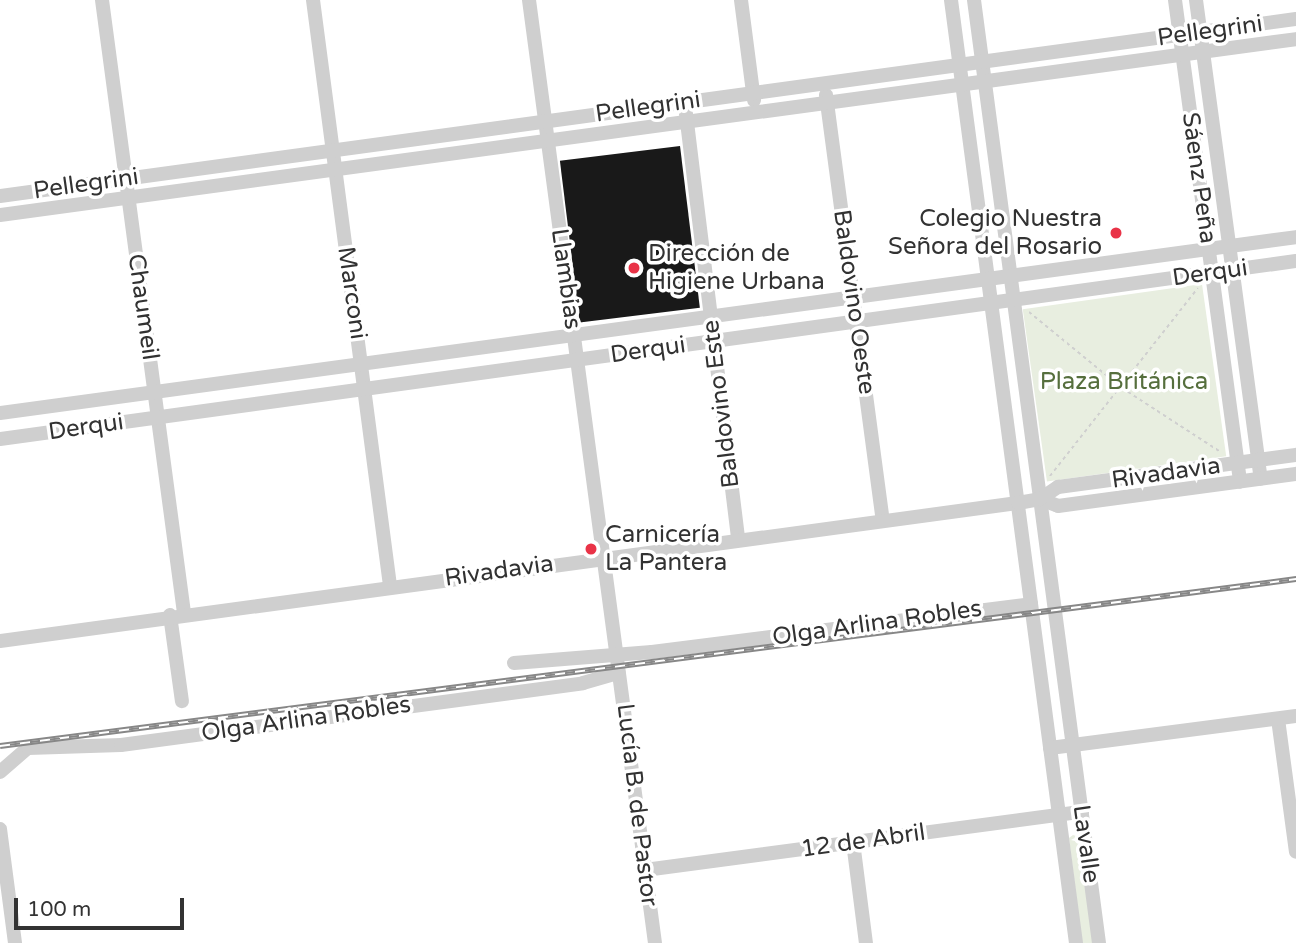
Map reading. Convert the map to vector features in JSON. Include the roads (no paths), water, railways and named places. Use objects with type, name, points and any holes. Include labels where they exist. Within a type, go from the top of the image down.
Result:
[{"type":"street","name":"Chaumeil","points":[[102,0],[158,417],[177,614],[182,701]]},
{"type":"street","name":"Marconi","points":[[313,0],[390,586]]},
{"type":"street","name":"Llambías","points":[[528,0],[618,665]]},
{"type":"street","points":[[741,0],[756,112]]},
{"type":"street","name":"Lavalle","points":[[951,0],[1076,943]]},
{"type":"street","name":"Lavalle","points":[[974,0],[1010,276],[1018,303],[1040,499],[1099,943]]},
{"type":"street","name":"Sáenz Peña","points":[[1175,0],[1209,249],[1207,278],[1231,459],[1240,482]]},
{"type":"street","name":"Sáenz Peña","points":[[1196,0],[1261,479]]},
{"type":"street","name":"Pellegrini","points":[[0,196],[1296,19]]},
{"type":"street","name":"Pellegrini","points":[[0,215],[1296,39]]},
{"type":"street","name":"Baldovino Oeste","points":[[825,83],[883,520]]},
{"type":"street","name":"Baldovino Este","points":[[684,102],[738,540]]},
{"type":"street","name":"Derqui","points":[[0,413],[1296,237]]},
{"type":"street","name":"Derqui","points":[[0,439],[856,321],[1207,278],[1233,270],[1296,261]]},
{"type":"street","name":"Rivadavia","points":[[0,641],[177,614],[1018,503],[1040,499],[1058,487],[1231,459],[1258,460],[1296,455]]},
{"type":"street","name":"Rivadavia","points":[[1040,499],[1058,506],[1296,474]]},
{"type":"street","name":"Olga Arlina Robles","points":[[514,663],[618,665],[1031,608]]},
{"type":"street","name":"Olga Arlina Robles","points":[[0,772],[28,748],[121,745],[583,683],[618,665]]},
{"type":"street","name":"Lucía B. de Pastor","points":[[618,665],[654,943]]},
{"type":"street","points":[[1051,748],[1296,716]]},
{"type":"street","points":[[1278,719],[1296,852]]},
{"type":"street","name":"12 de Abril","points":[[645,870],[1082,812]]},
{"type":"street","points":[[0,830],[15,943]]},
{"type":"street","points":[[853,842],[866,943]]},
{"type":"railway","points":[[0,746],[1296,579]]},
{"type":"place","name":"Colegio Nuestra Señora del Rosario","points":[[1116,233]]},
{"type":"place","name":"Dirección de Higiene Urbana","points":[[634,268]]},
{"type":"place","name":"Carnicería La Pantera","points":[[591,549]]},
{"type":"park label","name":"Plaza Británica","points":[[1124,382]]}]
